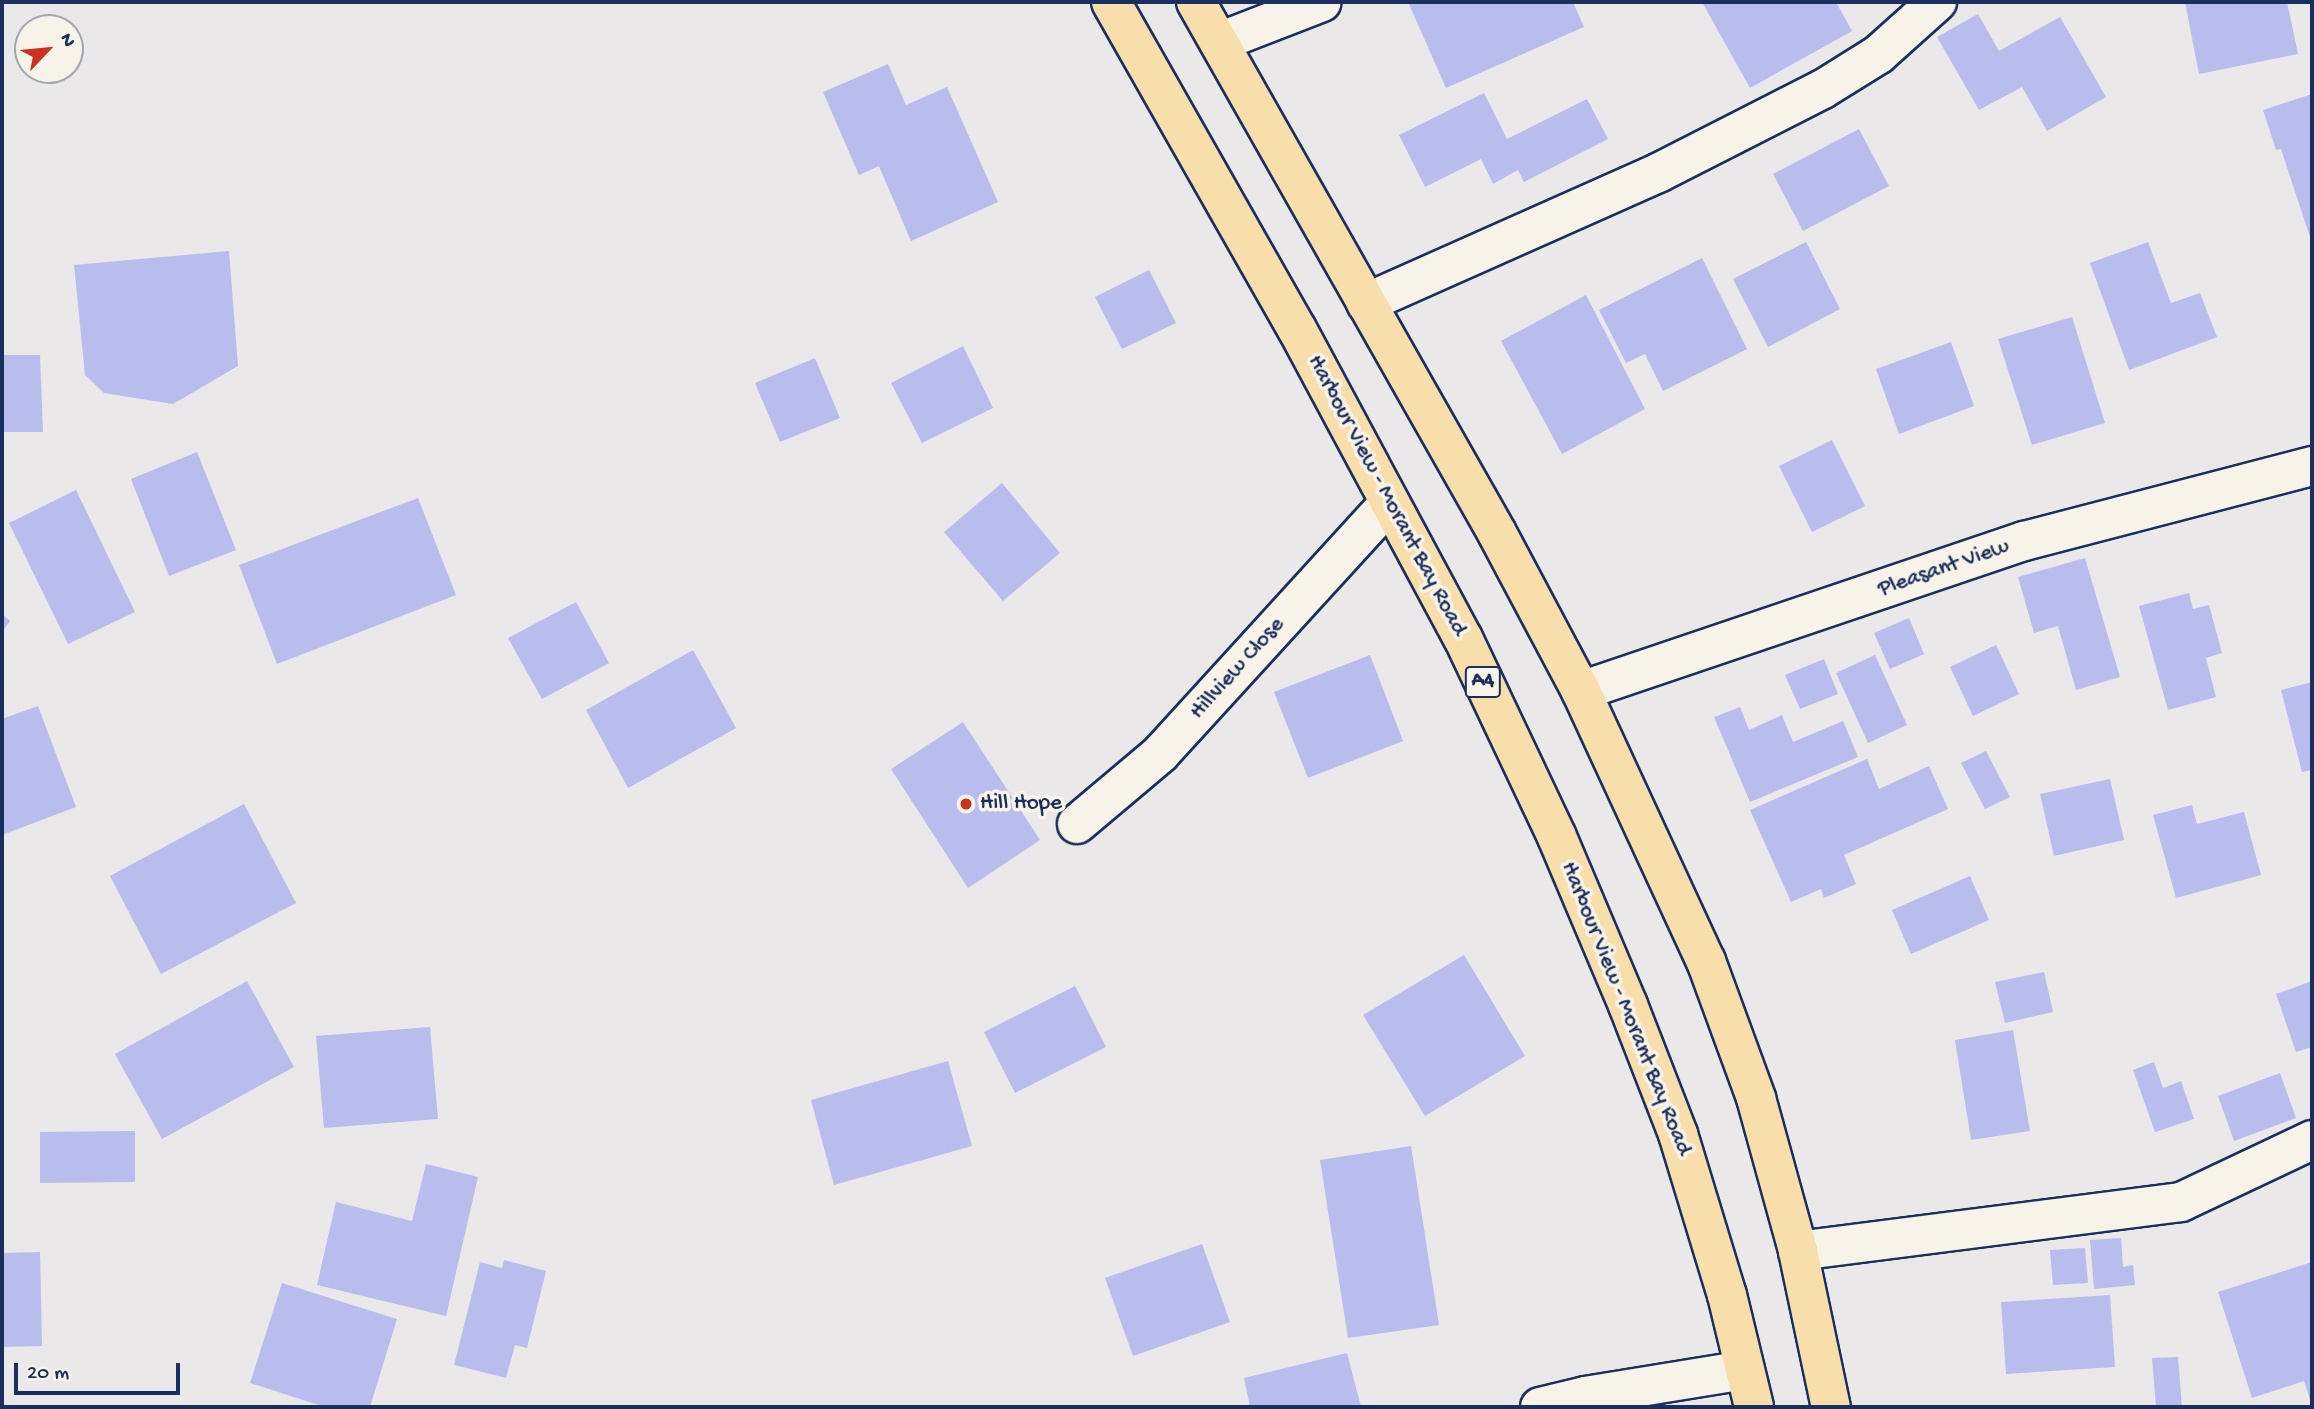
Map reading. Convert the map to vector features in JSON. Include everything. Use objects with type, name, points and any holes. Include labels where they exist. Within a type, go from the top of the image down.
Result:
[{"type":"highway","name":"Harbour View - Morant Bay Road","points":[[1111,2],[1219,190],[1390,503],[1468,650],[1557,837],[1628,1004],[1678,1134],[1727,1295],[1754,1407]]},
{"type":"highway","points":[[1196,2],[1497,533],[1581,691],[1706,961],[1756,1098],[1798,1251],[1831,1407]]},
{"type":"street","points":[[1219,42],[1322,2]]},
{"type":"street","points":[[1366,303],[1658,173],[1823,89],[1879,54],[1937,2]]},
{"type":"street","name":"Pleasant View","points":[[1581,691],[2024,541],[2312,466]]},
{"type":"street","name":"Hillview Close","points":[[1077,824],[1160,754],[1390,503]]},
{"type":"street","points":[[1798,1251],[2181,1202],[2312,1140]]},
{"type":"street","points":[[1539,1407],[1585,1396],[1745,1370]]},
{"type":"building","points":[[1408,2],[1573,2],[1584,27],[1446,88]]},
{"type":"building","points":[[1702,2],[1836,2],[1852,31],[1750,88]]},
{"type":"building","points":[[2185,2],[2287,2],[2298,54],[2199,74]]},
{"type":"building","points":[[1978,14],[1999,51],[2060,17],[2106,97],[2047,131],[2022,87],[1979,110],[1937,37]]},
{"type":"building","points":[[888,64],[906,105],[947,87],[998,202],[911,241],[879,166],[859,175],[823,92]]},
{"type":"building","points":[[1484,93],[1507,139],[1587,99],[1608,139],[1524,182],[1518,170],[1493,184],[1481,159],[1425,187],[1399,135]]},
{"type":"building","points":[[2312,94],[2312,243],[2281,149],[2276,150],[2263,110]]},
{"type":"building","points":[[1859,129],[1889,186],[1803,231],[1773,174]]},
{"type":"building","points":[[1806,242],[1840,309],[1768,347],[1733,279]]},
{"type":"building","points":[[2148,242],[2171,303],[2200,293],[2217,337],[2129,370],[2090,263]]},
{"type":"building","points":[[229,251],[238,366],[173,404],[104,393],[85,375],[74,265]]},
{"type":"building","points":[[1702,258],[1747,349],[1663,391],[1645,354],[1626,363],[1599,310]]},
{"type":"building","points":[[1149,270],[1176,323],[1122,349],[1095,297]]},
{"type":"building","points":[[1586,295],[1645,409],[1562,454],[1501,341]]},
{"type":"building","points":[[2072,317],[2105,423],[2032,445],[1998,339]]},
{"type":"building","points":[[1951,342],[1974,406],[1899,434],[1876,369]]},
{"type":"building","points":[[963,346],[993,408],[922,443],[891,383]]},
{"type":"building","points":[[2,355],[40,355],[43,432],[2,432]]},
{"type":"building","points":[[815,358],[840,418],[780,442],[755,383]]},
{"type":"building","points":[[1832,440],[1865,506],[1812,532],[1779,466]]},
{"type":"building","points":[[197,452],[236,550],[169,576],[131,479]]},
{"type":"building","points":[[1002,483],[1060,553],[1003,601],[944,532]]},
{"type":"building","points":[[76,490],[135,612],[68,644],[9,523]]},
{"type":"building","points":[[418,498],[456,595],[277,664],[239,565]]},
{"type":"building","points":[[2085,558],[2120,677],[2076,690],[2058,626],[2034,633],[2018,577]]},
{"type":"building","points":[[2189,593],[2193,609],[2209,605],[2222,653],[2206,658],[2216,697],[2168,710],[2139,606]]},
{"type":"building","points":[[576,602],[609,663],[542,699],[508,638]]},
{"type":"building","points":[[2,614],[10,621],[2,632]]},
{"type":"building","points":[[1909,618],[1924,654],[1890,669],[1874,633]]},
{"type":"building","points":[[1996,645],[2019,694],[1973,716],[1950,667]]},
{"type":"building","points":[[693,650],[736,728],[628,788],[586,710]]},
{"type":"building","points":[[1370,655],[1403,741],[1308,778],[1274,692]]},
{"type":"building","points":[[1875,655],[1907,725],[1868,743],[1836,673]]},
{"type":"building","points":[[1824,659],[1838,694],[1800,709],[1785,675]]},
{"type":"building","points":[[2312,682],[2312,770],[2302,772],[2281,690]]},
{"type":"building","points":[[38,706],[76,807],[2,835],[2,719]]},
{"type":"building","points":[[1740,707],[1749,730],[1782,715],[1793,742],[1843,721],[1858,757],[1750,802],[1714,717]]},
{"type":"building","name":"Hill Hope","points":[[963,722],[1040,840],[968,888],[891,769]]},
{"type":"building","points":[[1986,751],[2010,797],[1985,809],[1961,763]]},
{"type":"building","points":[[1867,759],[1879,789],[1929,766],[1948,809],[1844,855],[1856,884],[1824,898],[1821,889],[1791,902],[1750,810]]},
{"type":"building","points":[[2110,779],[2124,840],[2054,856],[2040,794]]},
{"type":"building","points":[[244,804],[296,903],[161,974],[110,876]]},
{"type":"building","points":[[2192,805],[2197,824],[2244,812],[2261,875],[2176,898],[2153,815]]},
{"type":"building","points":[[1970,876],[1989,920],[1911,954],[1892,910]]},
{"type":"building","points":[[1464,955],[1525,1056],[1425,1116],[1363,1015]]},
{"type":"building","points":[[2044,972],[2053,1012],[2005,1023],[1995,982]]},
{"type":"building","points":[[247,981],[294,1067],[162,1139],[115,1054]]},
{"type":"building","points":[[2312,981],[2312,1047],[2296,1052],[2276,994]]},
{"type":"building","points":[[1075,986],[1106,1047],[1015,1093],[984,1032]]},
{"type":"building","points":[[430,1027],[438,1119],[324,1128],[316,1036]]},
{"type":"building","points":[[2013,1030],[2030,1131],[1971,1140],[1955,1040]]},
{"type":"building","points":[[948,1061],[972,1146],[834,1185],[811,1100]]},
{"type":"building","points":[[2154,1062],[2163,1088],[2181,1081],[2194,1119],[2155,1132],[2133,1070]]},
{"type":"building","points":[[2280,1073],[2296,1118],[2234,1141],[2218,1096]]},
{"type":"building","points":[[135,1131],[135,1182],[40,1183],[40,1132]]},
{"type":"building","points":[[1411,1146],[1439,1325],[1348,1338],[1320,1160]]},
{"type":"building","points":[[426,1164],[478,1177],[446,1316],[317,1285],[336,1202],[412,1221]]},
{"type":"building","points":[[2121,1238],[2123,1267],[2133,1265],[2135,1285],[2094,1289],[2090,1240]]},
{"type":"building","points":[[1202,1244],[1230,1322],[1133,1356],[1105,1278]]},
{"type":"building","points":[[2085,1248],[2088,1283],[2053,1285],[2050,1250]]},
{"type":"building","points":[[40,1252],[42,1346],[2,1347],[2,1253]]},
{"type":"building","points":[[504,1260],[546,1271],[527,1348],[515,1345],[506,1378],[454,1365],[480,1262],[502,1268]]},
{"type":"building","points":[[2312,1262],[2312,1406],[2304,1381],[2252,1398],[2218,1292]]},
{"type":"building","points":[[282,1283],[397,1319],[370,1407],[325,1407],[250,1383]]},
{"type":"building","points":[[2110,1295],[2115,1367],[2006,1374],[2001,1302]]},
{"type":"building","points":[[1347,1353],[1361,1407],[1250,1407],[1244,1378]]},
{"type":"building","points":[[2178,1357],[2182,1407],[2156,1407],[2152,1358]]},
{"type":"place","name":"Hill Hope","points":[[966,804]]}]
